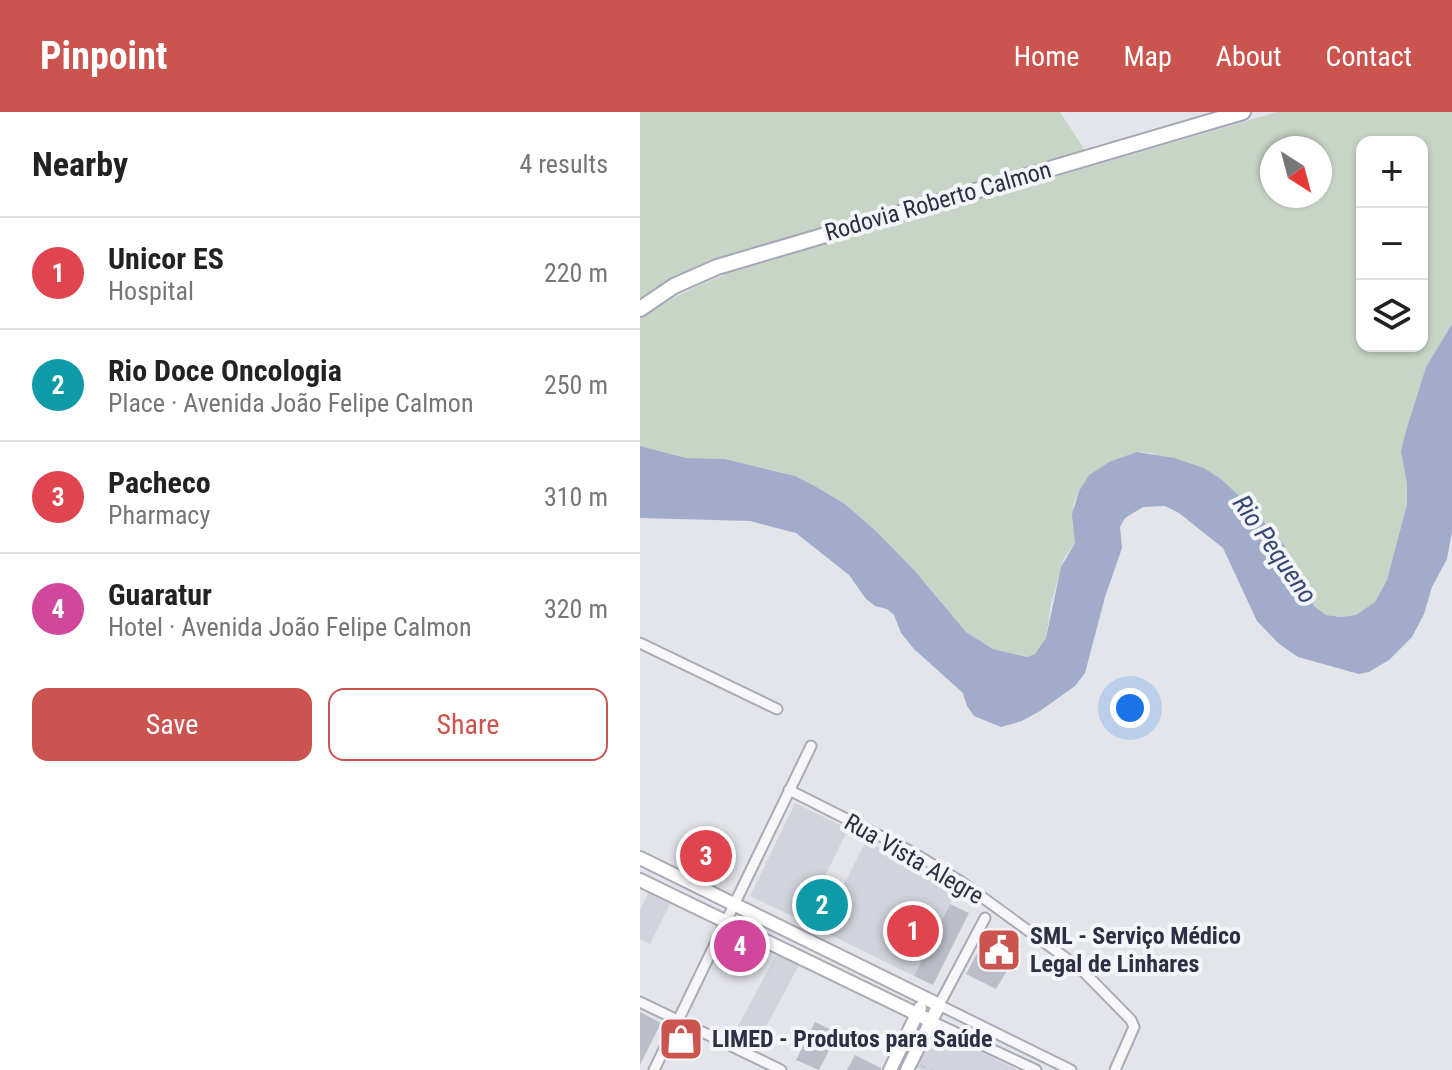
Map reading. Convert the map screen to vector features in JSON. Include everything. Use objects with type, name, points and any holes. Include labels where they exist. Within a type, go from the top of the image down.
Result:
[{"type":"main road","name":"Rodovia Roberto Calmon","points":[[640,309],[674,286],[717,267],[1243,112]]},
{"type":"main road","points":[[640,858],[939,1005],[907,1070]]},
{"type":"main road","points":[[640,880],[931,1021]]},
{"type":"main road","points":[[890,1070],[924,998]]},
{"type":"street","points":[[640,643],[777,709]]},
{"type":"street","points":[[654,1070],[811,746]]},
{"type":"street","name":"Rua Vista Alegre","points":[[789,790],[912,852],[960,881],[1081,969],[1131,1020],[1132,1035],[1115,1070]]},
{"type":"street","points":[[985,918],[939,1005],[1071,1070]]},
{"type":"street","points":[[640,1002],[781,1070]]},
{"type":"street","points":[[931,1021],[1036,1070]]},
{"type":"shaded area","points":[[795,803],[848,829],[803,921],[750,896]]},
{"type":"shaded area","points":[[866,841],[958,887],[914,976],[821,930]]},
{"type":"shaded area","points":[[648,893],[670,904],[650,944],[640,939],[640,910]]},
{"type":"shaded area","points":[[777,953],[799,965],[757,1044],[735,1032]]},
{"type":"shaded area","points":[[934,1030],[1018,1070],[922,1070],[916,1067]]},
{"type":"green space","points":[[640,112],[1060,112],[1088,155],[708,264],[683,274],[640,300]]},
{"type":"green space","points":[[1277,112],[1452,112],[1452,324],[1426,367],[1401,451],[1407,504],[1387,580],[1375,602],[1356,615],[1326,615],[1314,606],[1284,545],[1222,480],[1152,453],[1137,452],[1111,461],[1089,475],[1079,491],[1073,505],[1075,543],[1064,558],[1051,604],[1046,638],[1035,654],[1027,657],[993,649],[966,632],[877,532],[845,504],[813,485],[795,476],[725,459],[686,458],[640,446],[640,319],[668,301],[731,272],[800,249]]},
{"type":"water","name":"Rio Pequeno","points":[[1452,324],[1452,532],[1447,559],[1412,637],[1389,660],[1369,672],[1359,674],[1298,657],[1278,643],[1257,621],[1223,548],[1179,513],[1165,506],[1143,507],[1125,518],[1120,527],[1122,548],[1085,673],[1075,686],[1040,711],[1022,721],[1001,727],[974,716],[963,693],[914,649],[901,633],[894,615],[866,599],[849,575],[796,533],[750,521],[640,518],[640,446],[686,458],[725,459],[795,476],[845,504],[877,532],[966,632],[993,649],[1027,657],[1035,654],[1046,638],[1061,567],[1075,543],[1072,514],[1079,491],[1089,475],[1111,461],[1137,452],[1174,458],[1204,468],[1222,480],[1284,545],[1314,606],[1326,615],[1356,615],[1375,602],[1387,580],[1407,504],[1401,451],[1406,431],[1426,367]]},
{"type":"building","points":[[706,831],[726,840],[707,881],[687,871]]},
{"type":"building","points":[[823,879],[842,888],[821,930],[803,921]]},
{"type":"building","points":[[950,904],[969,913],[933,985],[914,976]]},
{"type":"building","points":[[990,929],[1022,946],[996,989],[966,974]]},
{"type":"building","points":[[640,1012],[661,1023],[640,1065]]},
{"type":"building","points":[[815,1022],[838,1033],[819,1070],[796,1060]]},
{"type":"building","points":[[855,1055],[881,1068],[881,1070],[847,1070]]},
{"type":"place","name":"Pacheco","points":[[706,856]]},
{"type":"place","name":"Rio Doce Oncologia","points":[[822,905]]},
{"type":"place","name":"Unicor ES","points":[[913,931]]},
{"type":"place","name":"Guaratur","points":[[740,946]]},
{"type":"place","name":"SML - Serviço Médico Legal de Linhares","points":[[999,950]]},
{"type":"place","name":"LIMED - Produtos para Saúde","points":[[681,1039]]}]
